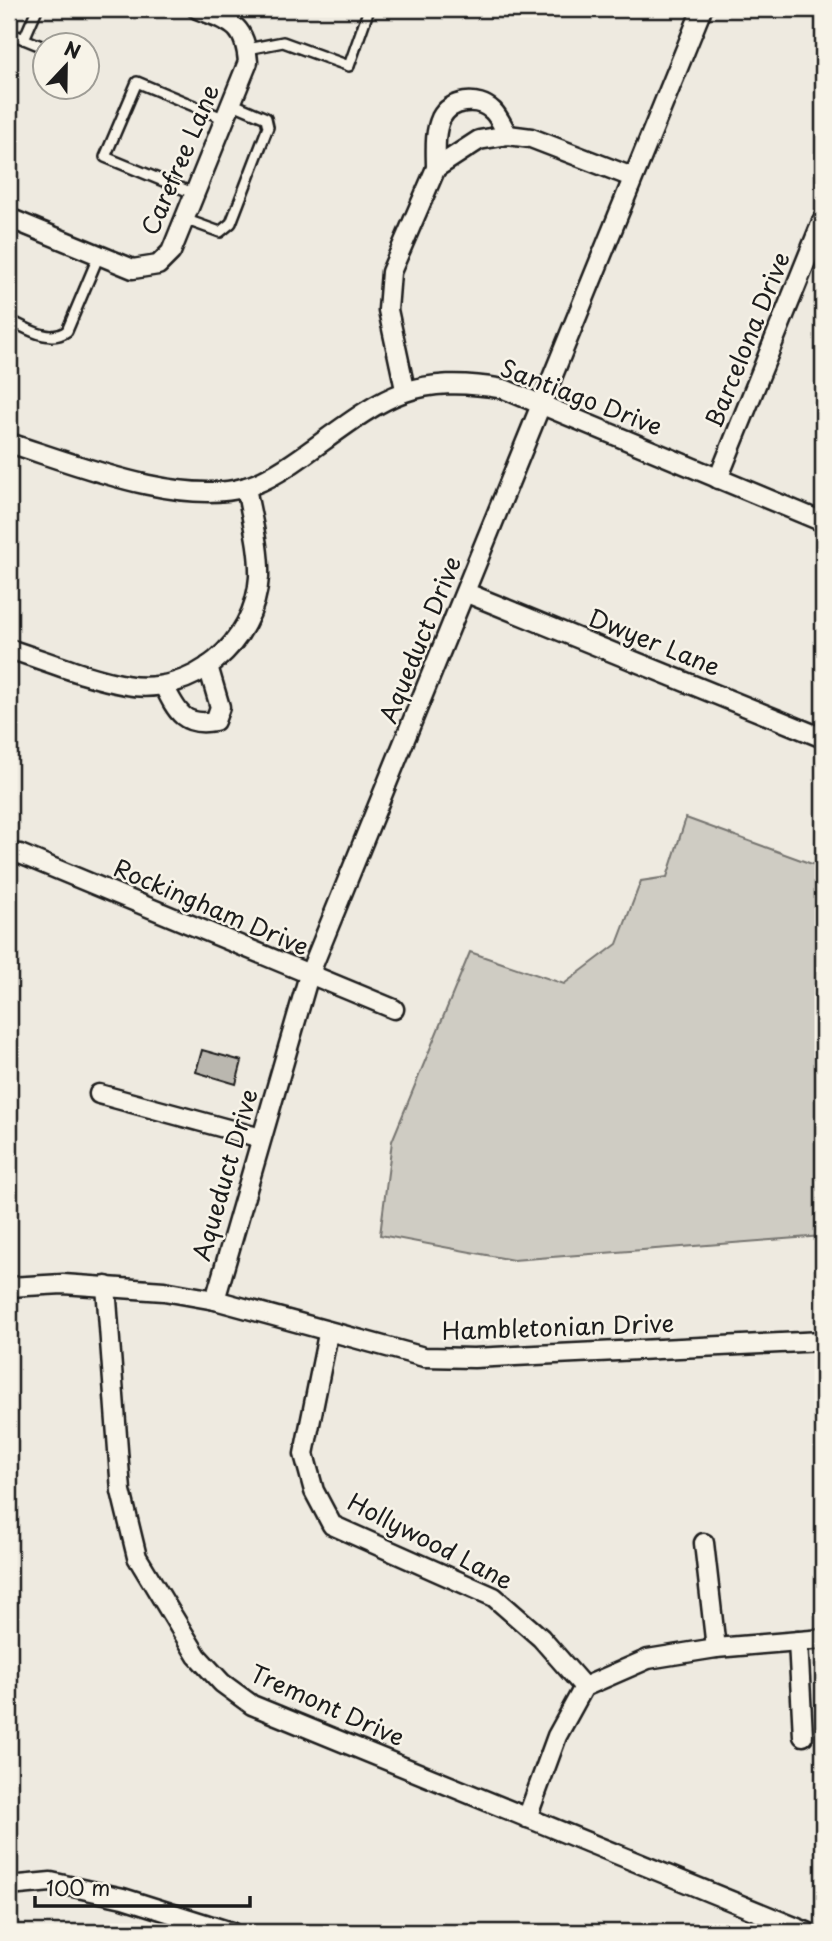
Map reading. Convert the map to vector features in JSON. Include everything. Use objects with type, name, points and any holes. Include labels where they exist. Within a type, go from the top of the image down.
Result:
[{"type":"street","name":"Aqueduct Drive","points":[[215,1300],[309,975],[467,593],[632,177],[702,9]]},
{"type":"street","points":[[208,11],[232,24],[246,44]]},
{"type":"street","name":"Carefree Lane","points":[[9,218],[133,269],[158,265],[171,252],[248,62],[246,44]]},
{"type":"street","points":[[405,389],[388,310],[391,272],[436,168],[440,120],[447,109],[457,104],[483,104],[494,112],[508,135]]},
{"type":"street","points":[[436,168],[480,140],[508,135],[531,138],[632,177]]},
{"type":"street","name":"Barcelona Drive","points":[[718,479],[823,219]]},
{"type":"street","name":"Santiago Drive","points":[[9,443],[149,487],[204,491],[246,487],[296,461],[365,410],[405,389],[464,382],[504,389],[823,522]]},
{"type":"street","points":[[9,649],[127,685],[164,686],[192,677],[222,656],[245,625],[256,599],[259,575],[246,487]]},
{"type":"street","name":"Dwyer Lane","points":[[467,593],[823,738]]},
{"type":"street","points":[[164,686],[176,709],[186,718],[198,724],[215,721],[220,707],[208,666]]},
{"type":"street","name":"Rockingham Drive","points":[[9,853],[20,855],[394,1009]]},
{"type":"street","points":[[99,1094],[261,1138]]},
{"type":"street","name":"Hambletonian Drive","points":[[9,1287],[106,1286],[164,1291],[215,1300],[328,1334],[424,1357],[474,1358],[823,1341]]},
{"type":"street","name":"Tremont Drive","points":[[106,1286],[121,1491],[137,1557],[197,1656],[222,1683],[252,1704],[807,1932]]},
{"type":"street","name":"Hollywood Lane","points":[[328,1334],[304,1454],[314,1491],[332,1525],[494,1597],[541,1638],[584,1688]]},
{"type":"street","points":[[704,1543],[716,1648]]},
{"type":"street","points":[[527,1818],[557,1736],[584,1688],[648,1659],[716,1648],[823,1639]]},
{"type":"street","points":[[798,1641],[803,1736]]},
{"type":"street","points":[[9,1886],[51,1882],[123,1898],[231,1932]]},
{"type":"lane","points":[[24,39],[37,9]]},
{"type":"lane","points":[[246,44],[283,43],[349,65],[369,9]]},
{"type":"lane","points":[[9,33],[32,42]]},
{"type":"lane","points":[[184,219],[220,232],[231,223],[268,127],[266,118],[228,111],[137,82],[105,157],[195,194]]},
{"type":"lane","points":[[9,320],[49,337],[59,337],[67,331],[99,255]]},
{"type":"shaded area","points":[[686,818],[823,868],[823,1236],[513,1260],[380,1235],[392,1141],[470,952],[564,984],[617,944],[641,881],[667,877]]},
{"type":"building","points":[[202,1050],[242,1061],[236,1084],[196,1072]]}]
